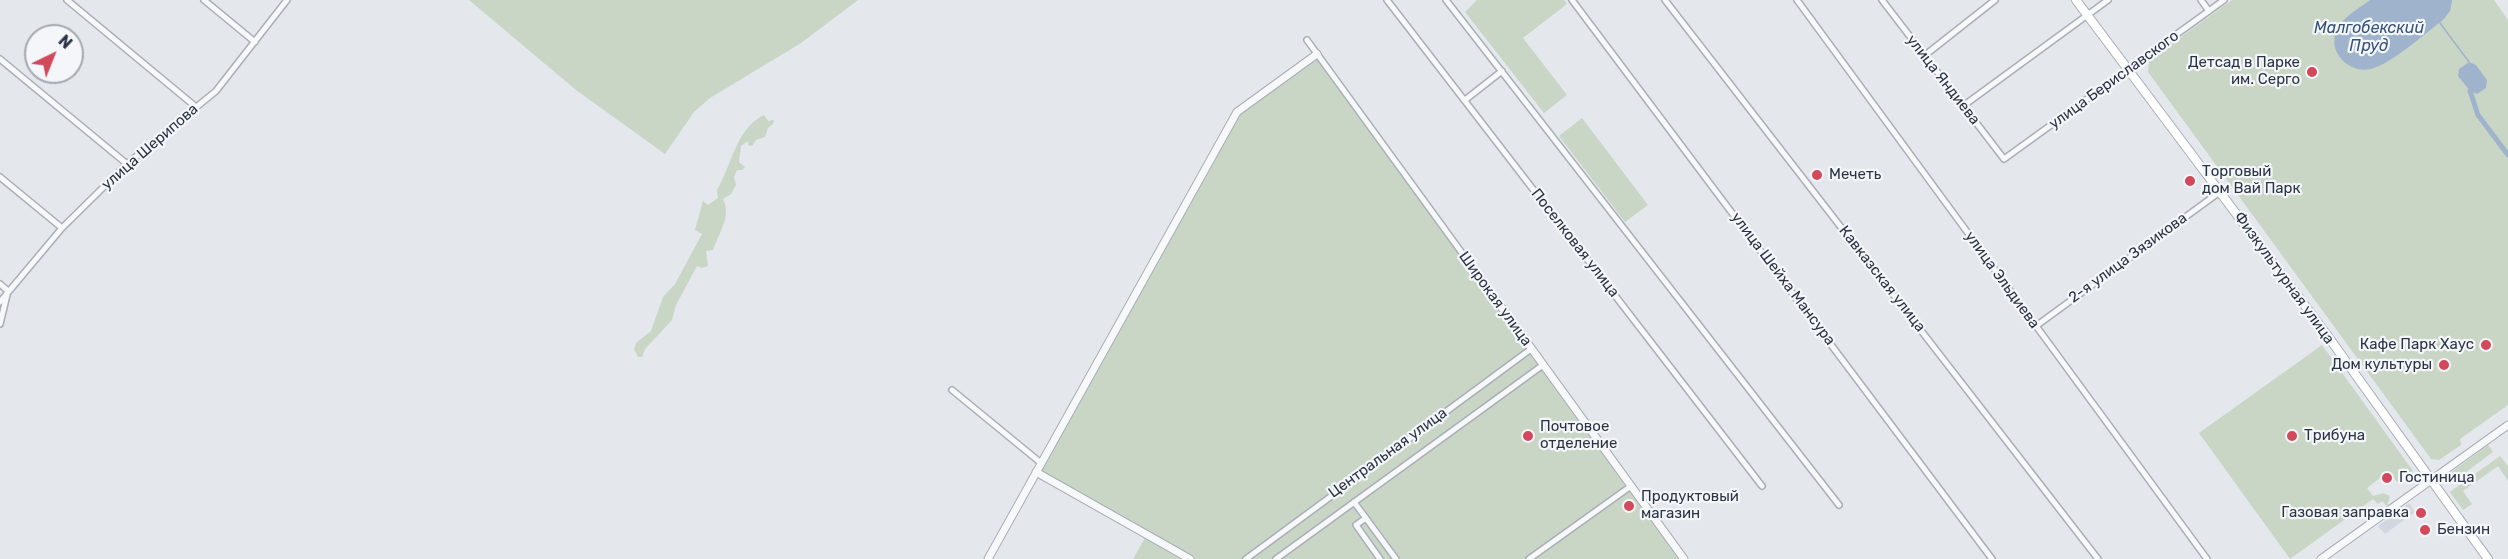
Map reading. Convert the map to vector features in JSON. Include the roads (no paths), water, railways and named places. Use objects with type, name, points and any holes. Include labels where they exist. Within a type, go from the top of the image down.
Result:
[{"type":"main road","name":"Физкультурная улица","points":[[2076,0],[2220,191],[2488,559]]},
{"type":"street","points":[[67,0],[196,107]]},
{"type":"street","points":[[204,0],[255,42]]},
{"type":"street","name":"улица Шерипова","points":[[0,302],[62,228],[127,164],[216,91],[287,0]]},
{"type":"street","name":"Поселковая улица","points":[[1387,0],[1762,486]]},
{"type":"street","points":[[1446,0],[1839,506]]},
{"type":"street","name":"улица Шейха Мансура","points":[[1572,0],[1992,559]]},
{"type":"street","name":"Кавказская улица","points":[[1665,0],[2098,559]]},
{"type":"street","name":"улица Эльдиева","points":[[1797,0],[2207,559]]},
{"type":"street","name":"улица Яндиева","points":[[1883,0],[2004,159]]},
{"type":"street","points":[[1924,56],[1995,0]]},
{"type":"street","points":[[1963,106],[2109,0]]},
{"type":"street","points":[[2202,0],[2209,11]]},
{"type":"street","name":"улица Бериславского","points":[[2004,159],[2224,0]]},
{"type":"street","name":"Широкая улица","points":[[1307,40],[1684,559]]},
{"type":"street","points":[[988,559],[1237,112],[1317,54]]},
{"type":"street","points":[[0,59],[127,164]]},
{"type":"street","points":[[1465,100],[1502,71]]},
{"type":"street","points":[[0,177],[62,228]]},
{"type":"street","name":"2-я улица Зязикова","points":[[2036,326],[2220,191]]},
{"type":"street","points":[[0,284],[8,291],[0,324]]},
{"type":"street","name":"Центральная улица","points":[[1246,559],[1531,349]]},
{"type":"street","name":"Центральная улица","points":[[1276,559],[1543,365]]},
{"type":"street","points":[[952,390],[1041,463]]},
{"type":"street","points":[[2321,559],[2508,425]]},
{"type":"street","points":[[1036,472],[1190,559]]},
{"type":"street","points":[[1529,559],[1631,486]]},
{"type":"street","points":[[1354,502],[1396,559]]},
{"type":"street","points":[[1366,518],[1356,525],[1380,559]]},
{"type":"water","name":"Малгобекский Пруд","points":[[2370,0],[2452,1],[2450,11],[2443,20],[2408,48],[2380,66],[2364,70],[2356,69],[2339,56],[2334,42],[2335,35],[2340,24]]},
{"type":"water","points":[[2469,62],[2476,65],[2487,80],[2486,88],[2477,94],[2470,91],[2458,76],[2459,69]]},
{"type":"waterway","points":[[2440,23],[2469,62]]},
{"type":"waterway","points":[[2470,91],[2478,115],[2508,155]]},
{"type":"place","name":"Детсад в Парке им. Серго","points":[[2312,72]]},
{"type":"place","name":"Мечеть","points":[[1817,175]]},
{"type":"place","name":"Торговый дом Вай Парк","points":[[2190,181]]},
{"type":"place","name":"Кафе Парк Хаус","points":[[2486,345]]},
{"type":"place","name":"Дом культуры","points":[[2444,365]]},
{"type":"place","name":"Почтовое отделение","points":[[1528,436]]},
{"type":"place","name":"Трибуна","points":[[2292,436]]},
{"type":"place","name":"Гостиница","points":[[2387,478]]},
{"type":"place","name":"Продуктовый магазин","points":[[1629,506]]},
{"type":"place","name":"Газовая заправка","points":[[2421,513]]},
{"type":"place","name":"Бензин","points":[[2425,530]]}]
